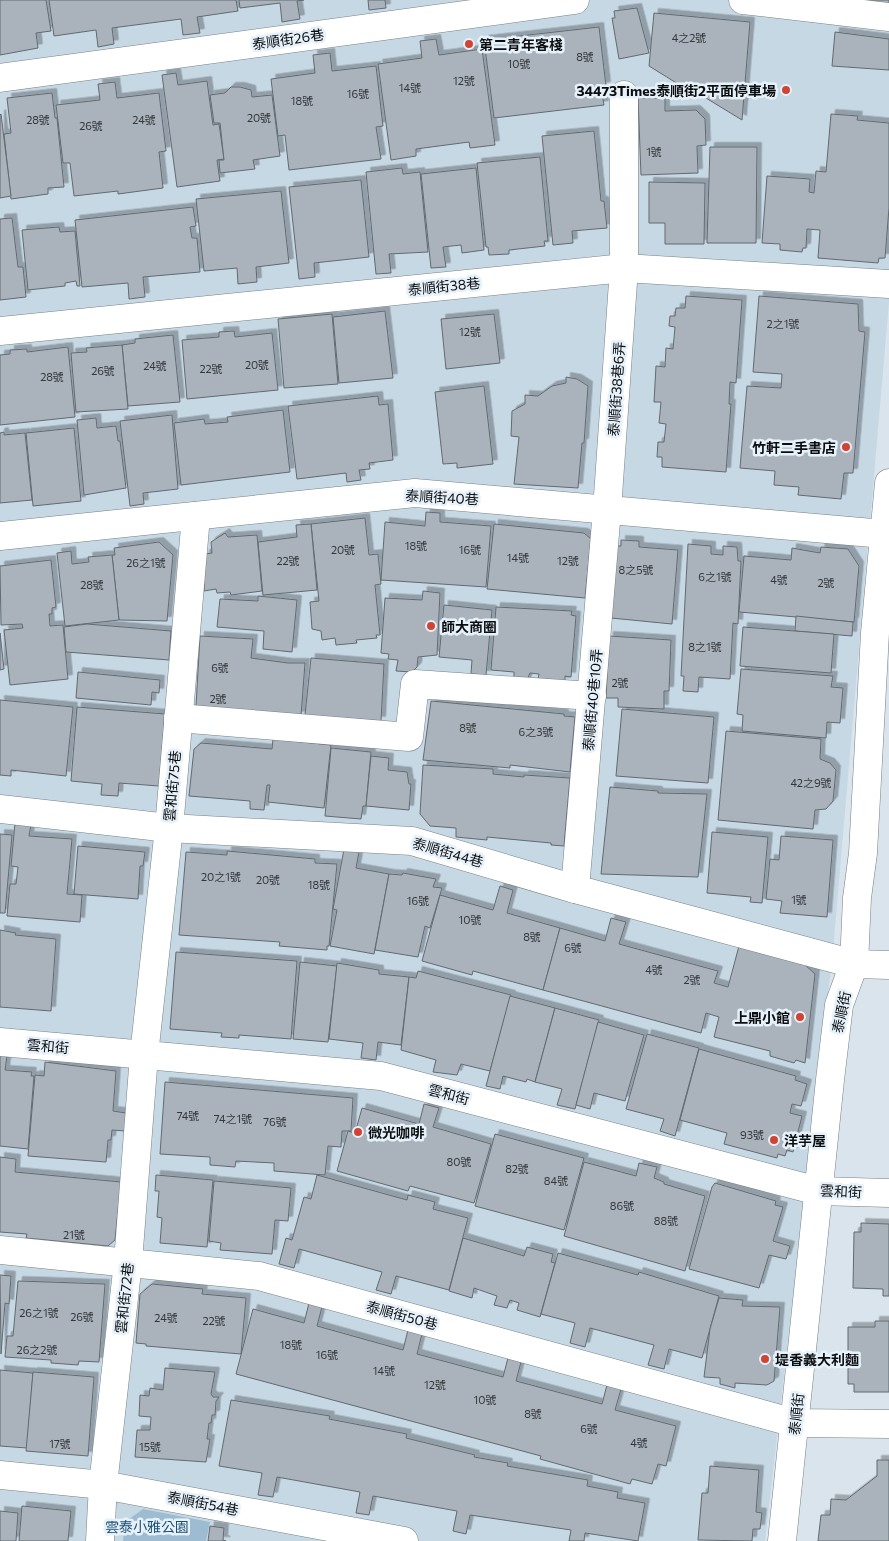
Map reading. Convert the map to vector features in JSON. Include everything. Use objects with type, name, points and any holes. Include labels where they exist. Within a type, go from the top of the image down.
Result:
[{"type":"street","name":"泰順街26巷","points":[[0,78],[575,0]]},
{"type":"street","points":[[743,0],[889,17]]},
{"type":"street","name":"泰順街38巷6弄","points":[[607,510],[624,268],[624,95]]},
{"type":"street","name":"泰順街38巷","points":[[0,331],[624,268],[889,284]]},
{"type":"street","name":"泰順街","points":[[782,1541],[839,1005],[854,964],[881,692],[875,632],[889,483]]},
{"type":"street","name":"泰順街40巷","points":[[0,536],[415,493],[884,534]]},
{"type":"street","name":"泰順街40巷10弄","points":[[576,889],[607,510]]},
{"type":"street","name":"雲和街75巷","points":[[144,1055],[169,828],[196,516]]},
{"type":"street","points":[[178,718],[409,737],[415,684],[592,696]]},
{"type":"street","name":"泰順街44巷","points":[[0,809],[169,828],[412,841],[576,889],[854,964],[889,965]]},
{"type":"street","name":"雲和街","points":[[0,1042],[380,1076],[818,1191],[889,1193]]},
{"type":"street","name":"雲和街72巷","points":[[100,1541],[104,1485],[128,1262],[144,1055]]},
{"type":"street","name":"泰順街50巷","points":[[0,1250],[259,1276],[795,1422],[889,1424]]},
{"type":"street","name":"泰順街54巷","points":[[0,1475],[104,1485],[404,1541]]},
{"type":"shaded area","name":"師大商圈","points":[[0,0],[889,0],[889,302],[833,951],[765,1541],[0,1541]]},
{"type":"green space","name":"雲泰小雅公園","points":[[143,1509],[210,1522],[206,1541],[123,1541],[125,1522]]},
{"type":"building","points":[[0,0],[46,0],[51,31],[36,33],[38,48],[0,55]]},
{"type":"building","points":[[49,0],[236,0],[238,11],[197,17],[200,33],[183,35],[181,19],[112,28],[114,44],[98,47],[96,30],[54,36]]},
{"type":"building","points":[[239,0],[304,0],[297,1],[300,19],[282,22],[280,3],[240,8]]},
{"type":"building","points":[[368,0],[385,0],[386,8],[369,10]]},
{"type":"building","points":[[868,0],[889,0],[889,4],[868,2]]},
{"type":"building","points":[[637,8],[649,53],[619,59],[612,18],[615,18],[614,11]]},
{"type":"building","points":[[654,13],[750,22],[742,120],[701,95],[699,97],[649,66]]},
{"type":"building","points":[[599,27],[606,86],[601,87],[604,105],[494,118],[484,40]]},
{"type":"building","points":[[835,32],[889,39],[889,70],[832,66]]},
{"type":"building","points":[[436,39],[439,55],[482,49],[495,145],[470,148],[469,142],[416,149],[416,156],[391,160],[378,64],[422,58],[420,41]]},
{"type":"building","points":[[330,53],[332,71],[376,66],[383,126],[376,127],[381,159],[289,170],[285,135],[278,136],[271,79],[315,73],[313,55]]},
{"type":"building","points":[[176,73],[178,85],[207,81],[213,125],[219,124],[224,159],[217,160],[220,181],[177,187],[162,75]]},
{"type":"building","points":[[115,82],[117,98],[159,93],[166,151],[159,152],[163,188],[118,194],[118,191],[74,196],[70,163],[63,163],[56,105],[100,100],[98,84]]},
{"type":"building","points":[[231,87],[251,90],[252,97],[272,95],[280,156],[253,160],[255,169],[220,173],[219,160],[224,160],[220,123],[214,123],[210,95],[225,93]]},
{"type":"building","points":[[52,93],[55,118],[57,118],[64,187],[48,188],[48,194],[11,199],[4,134],[11,133],[7,98]]},
{"type":"building","points":[[638,98],[665,98],[665,111],[696,110],[705,119],[706,145],[697,146],[698,173],[641,175]]},
{"type":"building","points":[[831,114],[858,116],[857,120],[889,123],[889,208],[885,258],[879,258],[878,263],[818,258],[820,230],[807,229],[806,248],[803,248],[802,252],[780,250],[780,244],[762,243],[767,176],[810,179],[809,192],[814,193],[816,171],[826,172]]},
{"type":"building","points":[[0,115],[11,196],[0,198]]},
{"type":"building","points":[[594,131],[601,201],[604,201],[607,228],[572,231],[573,243],[553,245],[542,136]]},
{"type":"building","points":[[710,147],[757,147],[756,243],[707,243]]},
{"type":"building","points":[[540,157],[548,241],[544,241],[545,246],[509,250],[509,254],[489,255],[488,247],[486,247],[477,163]]},
{"type":"building","points":[[402,168],[403,174],[420,172],[428,252],[389,254],[391,273],[376,274],[366,172]]},
{"type":"building","points":[[476,168],[484,250],[462,253],[461,245],[443,247],[446,267],[431,268],[421,174]]},
{"type":"building","points":[[361,180],[369,257],[314,263],[315,277],[299,279],[289,187]]},
{"type":"building","points":[[649,182],[705,183],[704,244],[665,244],[665,223],[649,223]]},
{"type":"building","points":[[281,191],[289,263],[256,267],[257,282],[238,284],[237,268],[204,271],[196,199]]},
{"type":"building","points":[[193,207],[196,226],[190,227],[192,238],[197,238],[200,272],[143,277],[145,297],[129,299],[128,283],[82,287],[75,220]]},
{"type":"building","points":[[12,218],[18,267],[23,267],[26,297],[0,300],[0,219]]},
{"type":"building","points":[[59,227],[60,232],[75,231],[80,286],[77,286],[76,281],[65,283],[65,286],[28,290],[22,230]]},
{"type":"building","points":[[686,296],[742,300],[736,383],[730,382],[729,404],[731,404],[726,472],[662,467],[662,457],[657,457],[658,442],[664,442],[666,424],[659,423],[661,402],[654,402],[656,366],[665,367],[666,348],[673,349],[675,327],[669,326],[670,316],[675,316],[676,308],[685,308]]},
{"type":"building","points":[[759,296],[858,304],[859,331],[865,332],[853,473],[844,473],[841,499],[798,495],[799,487],[774,485],[775,471],[740,468],[747,386],[781,388],[782,374],[753,372]]},
{"type":"building","points":[[385,311],[393,378],[339,383],[333,317]]},
{"type":"building","points":[[332,314],[338,384],[284,388],[278,319]]},
{"type":"building","points":[[494,314],[500,363],[446,369],[441,319]]},
{"type":"building","points":[[234,331],[235,337],[272,333],[278,390],[187,399],[182,340],[219,337],[219,332]]},
{"type":"building","points":[[173,335],[180,402],[128,406],[122,345],[135,343],[135,339]]},
{"type":"building","points":[[122,345],[128,409],[76,412],[71,353],[87,352],[86,348]]},
{"type":"building","points":[[68,347],[75,417],[0,425],[0,355],[10,354],[10,350],[27,349],[27,352]]},
{"type":"building","points":[[566,377],[577,379],[588,386],[584,443],[582,443],[578,488],[514,484],[519,437],[511,436],[512,411],[525,404],[525,395],[538,396],[552,386],[566,383]]},
{"type":"building","points":[[484,386],[493,464],[457,468],[457,463],[443,464],[435,392]]},
{"type":"building","points":[[378,396],[379,405],[388,404],[393,460],[369,463],[370,469],[359,470],[361,480],[347,482],[346,473],[297,479],[288,406]]},
{"type":"building","points":[[283,410],[290,472],[181,485],[174,423],[204,419],[205,424],[228,422],[227,417]]},
{"type":"building","points":[[172,415],[178,489],[143,493],[144,504],[130,506],[120,421]]},
{"type":"building","points":[[96,418],[97,428],[116,426],[118,441],[120,441],[126,488],[84,495],[77,420]]},
{"type":"building","points":[[74,428],[81,501],[33,506],[26,433]]},
{"type":"building","points":[[4,432],[4,435],[25,433],[32,500],[0,503],[0,433]]},
{"type":"building","points":[[426,512],[440,513],[440,522],[491,526],[486,587],[381,580],[385,522],[425,526]]},
{"type":"building","points":[[365,518],[369,555],[378,554],[381,584],[375,585],[380,635],[376,635],[377,638],[356,640],[357,643],[336,645],[335,638],[322,640],[321,631],[312,629],[310,602],[319,601],[311,524]]},
{"type":"building","points":[[311,524],[317,590],[263,595],[258,542],[297,537],[296,525]]},
{"type":"building","points":[[494,524],[584,533],[591,539],[585,598],[487,589]]},
{"type":"building","points":[[225,533],[228,537],[257,535],[262,591],[231,595],[230,592],[217,593],[216,589],[204,591],[205,554],[212,553],[211,542]]},
{"type":"building","points":[[621,540],[639,541],[639,547],[678,550],[672,624],[611,618],[617,546],[621,546]]},
{"type":"building","points":[[159,542],[173,555],[167,621],[119,620],[112,555],[115,555],[114,548]]},
{"type":"building","points":[[688,544],[711,546],[711,554],[723,555],[723,546],[737,547],[738,561],[741,561],[738,624],[733,623],[730,679],[699,677],[698,692],[683,691],[684,676],[681,676]]},
{"type":"building","points":[[821,547],[848,549],[859,566],[854,622],[739,612],[744,556],[791,560],[792,548],[820,553]]},
{"type":"building","points":[[71,551],[72,564],[89,562],[88,557],[112,555],[119,620],[65,626],[57,553]]},
{"type":"building","points":[[51,560],[56,607],[52,608],[52,614],[49,614],[50,626],[63,625],[68,679],[10,685],[4,630],[23,628],[22,624],[1,625],[0,566]]},
{"type":"building","points":[[423,591],[440,593],[437,655],[418,657],[417,667],[412,672],[396,671],[398,660],[388,659],[389,654],[381,653],[385,598],[422,600]]},
{"type":"building","points":[[258,596],[297,600],[292,652],[263,649],[264,631],[217,627],[220,599],[258,601]]},
{"type":"building","points":[[444,605],[492,610],[486,675],[471,674],[472,660],[439,657]]},
{"type":"building","points":[[496,607],[572,611],[571,615],[576,616],[571,677],[565,676],[565,682],[538,679],[539,674],[530,673],[526,682],[514,680],[514,672],[491,670]]},
{"type":"building","points":[[796,616],[853,622],[852,636],[795,631]]},
{"type":"building","points":[[87,624],[171,631],[169,660],[66,652],[64,627]]},
{"type":"building","points":[[743,627],[834,634],[831,673],[740,666]]},
{"type":"building","points":[[0,633],[4,669],[0,670]]},
{"type":"building","points":[[200,636],[253,639],[251,658],[288,663],[305,663],[301,716],[196,706]]},
{"type":"building","points":[[609,636],[671,640],[669,691],[664,691],[664,709],[618,707],[618,698],[606,698]]},
{"type":"building","points":[[311,658],[384,664],[381,721],[305,715]]},
{"type":"building","points":[[741,669],[833,676],[831,687],[843,688],[840,723],[827,722],[826,738],[742,731],[743,715],[737,714]]},
{"type":"building","points":[[78,672],[160,680],[159,693],[152,692],[151,705],[76,698]]},
{"type":"building","points":[[0,700],[73,707],[66,776],[11,770],[11,776],[0,775]]},
{"type":"building","points":[[431,701],[564,714],[564,716],[575,717],[570,772],[510,765],[510,768],[423,760]]},
{"type":"building","points":[[77,707],[165,714],[159,786],[119,783],[118,796],[101,795],[102,784],[71,781]]},
{"type":"building","points":[[622,709],[714,717],[708,783],[616,776]]},
{"type":"building","points":[[726,731],[821,739],[820,759],[830,763],[836,770],[833,801],[826,809],[815,810],[813,829],[718,820]]},
{"type":"building","points":[[273,739],[331,745],[324,808],[268,802],[270,785],[267,785],[264,810],[250,809],[250,801],[189,796],[194,749],[201,743],[272,749]]},
{"type":"building","points":[[331,748],[371,752],[366,806],[363,806],[361,819],[325,816]]},
{"type":"building","points":[[371,756],[389,758],[388,770],[407,772],[409,784],[411,784],[409,810],[366,806]]},
{"type":"building","points":[[423,765],[493,769],[493,774],[524,777],[524,775],[570,778],[564,846],[487,837],[487,840],[456,837],[456,828],[430,826],[420,814]]},
{"type":"building","points":[[610,787],[658,791],[658,793],[707,794],[698,877],[601,874]]},
{"type":"building","points":[[15,823],[31,825],[29,836],[72,839],[67,894],[82,895],[80,922],[7,916],[10,884],[16,884],[18,867],[11,866]]},
{"type":"building","points":[[712,832],[768,837],[762,903],[750,902],[751,897],[707,893]]},
{"type":"building","points":[[0,834],[12,835],[5,913],[0,913]]},
{"type":"building","points":[[781,836],[833,840],[827,917],[780,913],[782,901],[766,899],[770,859],[779,860]]},
{"type":"building","points":[[78,846],[145,852],[143,866],[140,866],[138,899],[74,894]]},
{"type":"building","points":[[344,849],[359,852],[356,868],[389,874],[374,954],[330,946],[337,910],[333,909]]},
{"type":"building","points":[[227,851],[315,859],[315,863],[337,864],[329,946],[327,946],[327,950],[279,946],[280,942],[179,935],[186,852],[227,855]]},
{"type":"building","points":[[403,873],[436,879],[433,887],[442,888],[430,928],[425,926],[418,957],[375,950],[389,874],[402,875]]},
{"type":"building","points":[[500,886],[513,890],[507,913],[560,928],[543,990],[473,971],[472,975],[422,961],[440,895],[493,910]]},
{"type":"building","points":[[611,918],[626,922],[619,944],[718,971],[714,983],[728,987],[739,946],[804,964],[815,974],[805,1063],[796,1060],[794,1063],[770,1056],[770,1051],[714,1037],[719,1017],[706,1013],[701,1033],[543,990],[560,928],[605,941]]},
{"type":"building","points":[[0,930],[16,933],[15,935],[56,939],[51,1011],[0,1007]]},
{"type":"building","points":[[176,952],[297,961],[291,1039],[239,1035],[239,1038],[221,1037],[222,1033],[170,1029]]},
{"type":"building","points":[[300,962],[337,966],[328,1042],[293,1039]]},
{"type":"building","points":[[337,963],[379,970],[379,974],[409,977],[401,1045],[378,1042],[376,1060],[361,1058],[363,1043],[329,1039]]},
{"type":"building","points":[[418,971],[511,995],[490,1071],[461,1064],[457,1075],[433,1072],[436,1060],[401,1050],[409,977],[416,978]]},
{"type":"building","points":[[510,996],[555,1008],[535,1082],[527,1079],[526,1082],[503,1076],[500,1089],[486,1086]]},
{"type":"building","points":[[555,1008],[599,1020],[575,1109],[557,1105],[562,1089],[535,1082]]},
{"type":"building","points":[[598,1022],[644,1035],[625,1101],[594,1093],[590,1109],[576,1105]]},
{"type":"building","points":[[647,1034],[699,1048],[675,1136],[660,1131],[664,1119],[626,1109]]},
{"type":"building","points":[[699,1049],[796,1076],[795,1080],[807,1084],[801,1106],[792,1104],[790,1113],[802,1116],[793,1152],[787,1150],[785,1156],[778,1154],[777,1158],[724,1144],[727,1133],[680,1120]]},
{"type":"building","points":[[0,1055],[7,1056],[5,1070],[32,1072],[31,1076],[34,1076],[28,1149],[0,1146]]},
{"type":"building","points":[[45,1062],[116,1071],[113,1111],[126,1113],[125,1131],[112,1130],[111,1140],[108,1140],[106,1162],[28,1156],[35,1075],[44,1076]]},
{"type":"building","points":[[165,1082],[353,1098],[351,1131],[342,1131],[341,1147],[328,1146],[325,1175],[274,1171],[274,1163],[236,1161],[235,1167],[210,1165],[210,1157],[160,1154]]},
{"type":"building","points":[[424,1104],[439,1108],[433,1127],[491,1144],[474,1203],[410,1186],[408,1191],[337,1171],[348,1131],[355,1133],[362,1108],[419,1124]]},
{"type":"building","points":[[495,1134],[584,1158],[564,1230],[475,1206]]},
{"type":"building","points":[[0,1157],[16,1159],[15,1172],[121,1182],[115,1240],[108,1246],[26,1238],[27,1234],[0,1232]]},
{"type":"building","points":[[584,1162],[636,1176],[639,1163],[657,1167],[654,1178],[664,1182],[664,1184],[705,1196],[685,1271],[564,1236]]},
{"type":"building","points":[[156,1175],[213,1180],[207,1247],[160,1243],[162,1218],[157,1217],[159,1191],[155,1191]]},
{"type":"building","points":[[317,1175],[407,1200],[408,1195],[435,1202],[433,1209],[468,1218],[449,1290],[396,1276],[391,1294],[376,1290],[382,1272],[299,1249],[294,1268],[279,1264],[286,1238],[292,1240],[304,1197],[311,1199]]},
{"type":"building","points":[[214,1181],[291,1188],[288,1221],[275,1220],[272,1254],[220,1250],[221,1243],[209,1241]]},
{"type":"building","points":[[715,1183],[776,1201],[775,1205],[783,1207],[773,1241],[790,1246],[786,1259],[769,1255],[759,1288],[689,1269],[712,1187]]},
{"type":"building","points":[[861,1223],[889,1224],[889,1296],[883,1296],[883,1289],[853,1288],[854,1232],[861,1232]]},
{"type":"building","points":[[463,1238],[524,1256],[527,1247],[553,1254],[551,1262],[555,1263],[540,1317],[517,1310],[519,1303],[510,1300],[507,1308],[494,1305],[497,1296],[474,1288],[472,1298],[449,1291]]},
{"type":"building","points":[[558,1253],[638,1275],[639,1272],[719,1296],[702,1358],[669,1349],[664,1369],[648,1365],[654,1345],[590,1328],[585,1347],[570,1343],[575,1323],[541,1314]]},
{"type":"building","points":[[0,1275],[11,1276],[9,1304],[5,1303],[1,1354]]},
{"type":"building","points":[[18,1281],[105,1284],[99,1362],[79,1361],[78,1365],[51,1363],[51,1360],[5,1357],[7,1336],[13,1336]]},
{"type":"building","points":[[152,1284],[203,1289],[202,1294],[246,1298],[241,1354],[146,1346],[146,1344],[136,1343],[140,1294]]},
{"type":"building","points":[[719,1298],[743,1300],[742,1306],[780,1307],[774,1381],[767,1385],[735,1383],[735,1388],[720,1384],[720,1378],[704,1377],[710,1329]]},
{"type":"building","points":[[309,1303],[322,1307],[317,1326],[403,1350],[408,1330],[422,1334],[417,1354],[503,1377],[508,1358],[521,1362],[516,1381],[602,1404],[607,1385],[621,1389],[615,1410],[676,1426],[666,1466],[658,1464],[652,1484],[632,1479],[630,1484],[540,1459],[541,1456],[236,1374],[253,1309],[304,1323]]},
{"type":"building","points":[[875,1321],[889,1321],[889,1392],[854,1392],[854,1384],[848,1384],[848,1327],[875,1327]]},
{"type":"building","points":[[165,1368],[215,1372],[211,1394],[213,1397],[219,1397],[216,1401],[215,1415],[212,1415],[211,1423],[209,1423],[207,1439],[210,1439],[206,1462],[135,1457],[137,1430],[150,1430],[151,1417],[139,1416],[140,1395],[149,1396],[150,1388],[163,1390]]},
{"type":"building","points":[[0,1370],[33,1373],[27,1448],[0,1446]]},
{"type":"building","points":[[33,1372],[94,1377],[88,1456],[26,1451]]},
{"type":"building","points":[[231,1400],[330,1416],[329,1419],[407,1434],[406,1438],[475,1455],[474,1457],[508,1463],[507,1466],[588,1480],[587,1486],[618,1492],[617,1498],[645,1503],[638,1541],[585,1533],[584,1541],[569,1541],[571,1530],[470,1515],[466,1534],[453,1531],[457,1511],[373,1496],[369,1515],[356,1513],[360,1492],[277,1477],[273,1497],[258,1495],[262,1473],[219,1466]]},
{"type":"building","points":[[877,1460],[889,1460],[889,1541],[818,1541],[821,1515],[830,1515],[831,1499],[846,1500],[877,1476]]},
{"type":"building","points":[[710,1466],[759,1470],[756,1512],[762,1513],[760,1529],[753,1529],[752,1541],[698,1540],[702,1493],[708,1493]]},
{"type":"building","points":[[22,1506],[71,1511],[68,1541],[19,1541]]},
{"type":"building","points":[[0,1511],[18,1513],[16,1541],[0,1541]]},
{"type":"building","points":[[210,1526],[224,1528],[223,1540],[226,1541],[208,1541]]},
{"type":"place","name":"第二青年客棧","points":[[469,44]]},
{"type":"place","name":"34473Times泰順街2平面停車場","points":[[786,90]]},
{"type":"place","name":"竹軒二手書店","points":[[846,447]]},
{"type":"place","name":"師大商圈","points":[[431,626]]},
{"type":"place","name":"上鼎小館","points":[[800,1017]]},
{"type":"place","name":"微光咖啡","points":[[358,1132]]},
{"type":"place","name":"洋芋屋","points":[[774,1140]]},
{"type":"place","name":"堤香義大利麵","points":[[765,1359]]}]
